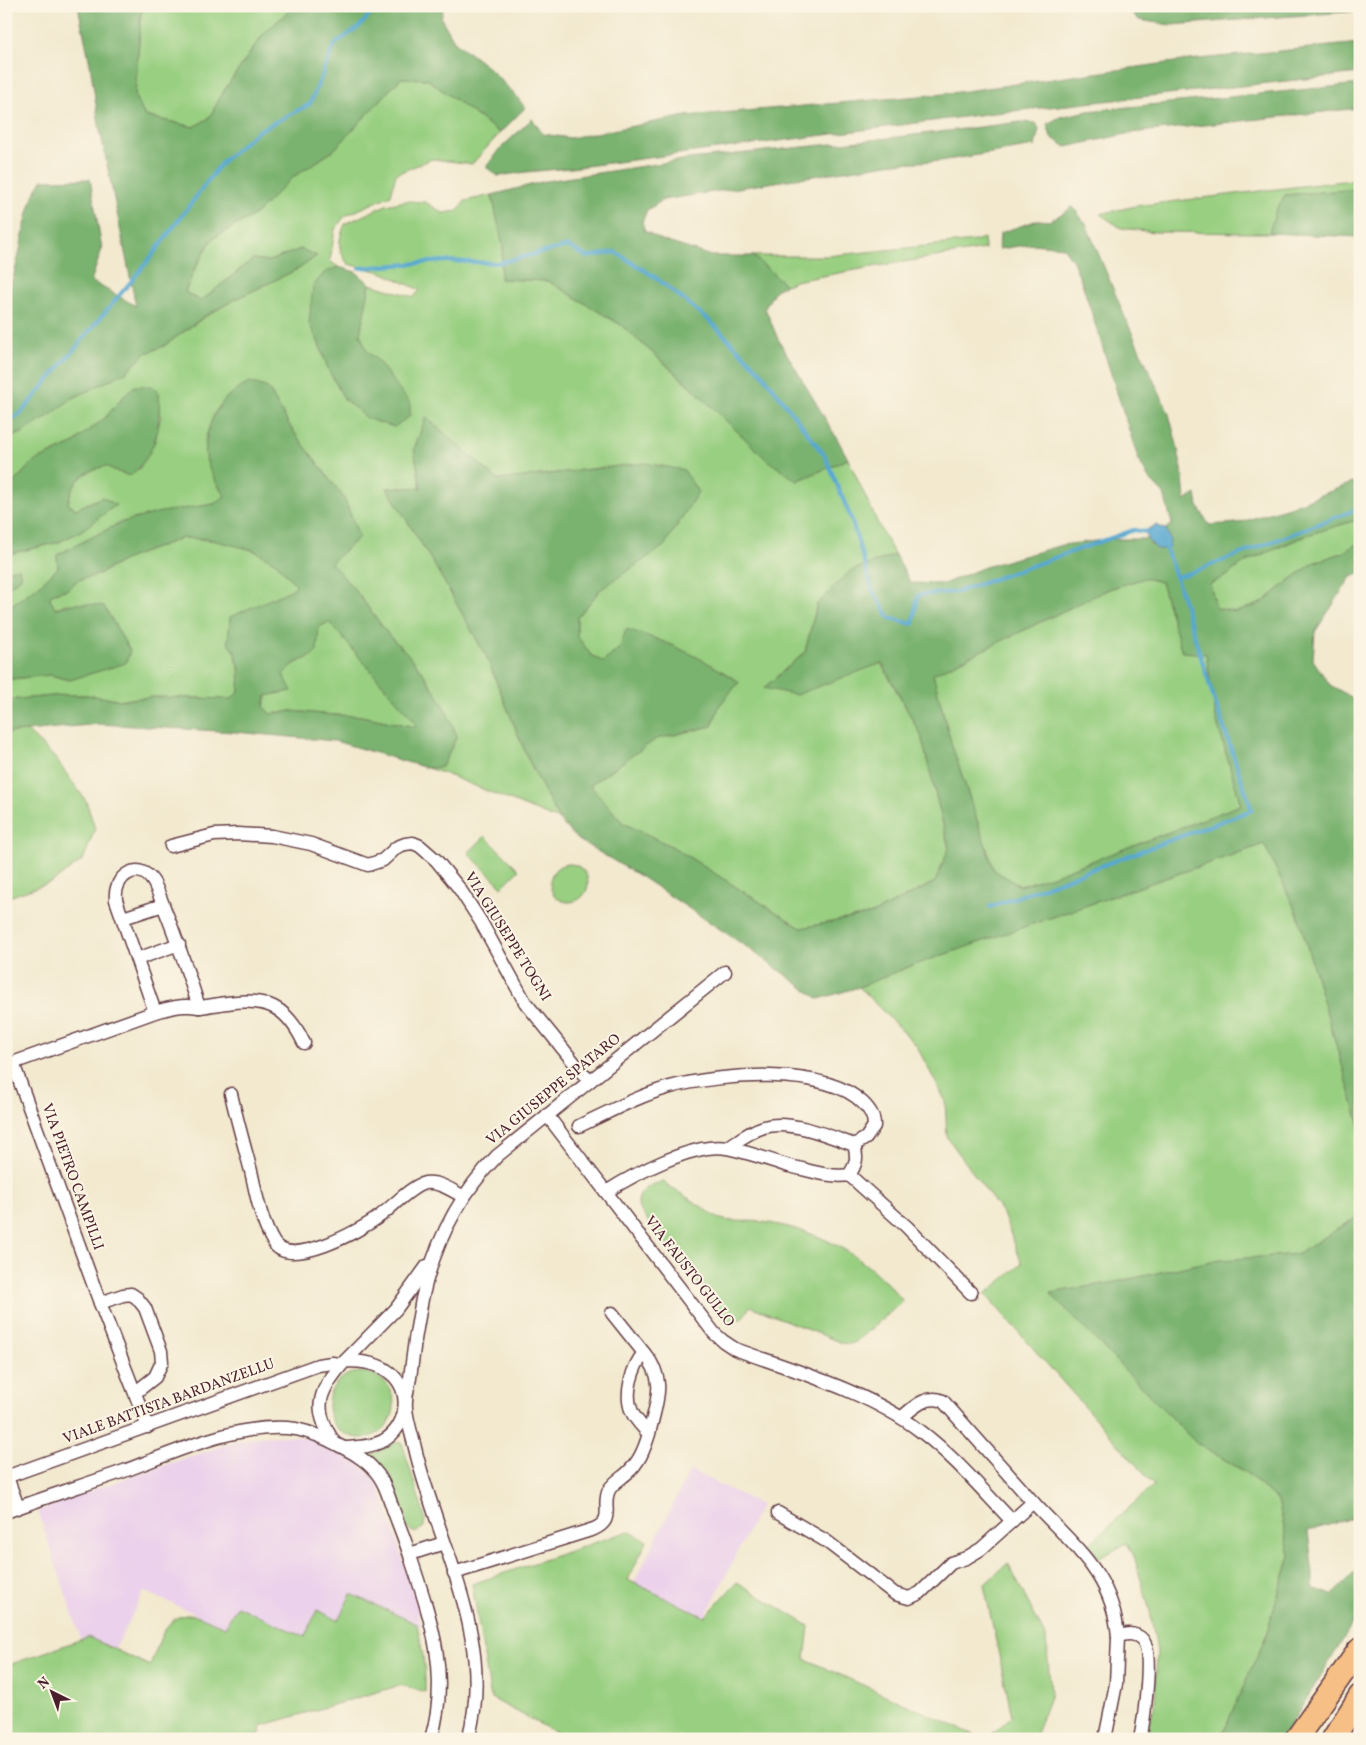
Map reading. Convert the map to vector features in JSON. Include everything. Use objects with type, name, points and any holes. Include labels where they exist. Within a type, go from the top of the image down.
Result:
[{"type":"highway","points":[[1296,1739],[1360,1650]]},
{"type":"highway","points":[[1316,1739],[1360,1650]]},
{"type":"highway","points":[[1333,1739],[1360,1696]]},
{"type":"street","name":"VIA GIUSEPPE TOGNI","points":[[171,846],[214,835],[246,834],[287,838],[336,853],[363,864],[372,865],[383,860],[400,845],[408,843],[417,844],[452,879],[473,908],[525,1002],[589,1081]]},
{"type":"street","points":[[155,1012],[116,900],[116,890],[121,879],[129,872],[142,872],[150,878],[179,944],[200,1007]]},
{"type":"street","points":[[123,918],[163,905]]},
{"type":"street","points":[[137,959],[179,944]]},
{"type":"street","name":"VIA GIUSEPPE SPATARO","points":[[406,1407],[415,1336],[433,1258],[464,1197],[479,1176],[496,1156],[725,972]]},
{"type":"street","points":[[10,1064],[155,1012],[181,1006],[200,1007],[242,1002],[271,1005],[288,1017],[304,1043]]},
{"type":"street","name":"VIA PIETRO CAMPILLI","points":[[10,1064],[148,1427]]},
{"type":"street","points":[[579,1126],[632,1100],[674,1086],[721,1078],[778,1076],[801,1078],[841,1088],[861,1101],[872,1114],[874,1126],[866,1138],[854,1145],[816,1133],[778,1125],[756,1130],[727,1148]]},
{"type":"street","points":[[231,1094],[259,1206],[274,1243],[282,1250],[299,1252],[350,1234],[378,1218],[407,1194],[423,1184],[441,1185],[464,1197]]},
{"type":"street","name":"VIA FAUSTO GULLO","points":[[547,1115],[714,1333],[723,1341],[735,1349],[855,1394],[901,1418],[956,1462],[1012,1521]]},
{"type":"street","points":[[849,1175],[856,1163],[854,1145]]},
{"type":"street","points":[[606,1192],[634,1176],[673,1159],[706,1149],[727,1148],[830,1176],[849,1175],[902,1222],[971,1293]]},
{"type":"street","name":"VIA GIUSEPPE SPATARO","points":[[343,1363],[396,1309],[433,1258]]},
{"type":"street","points":[[100,1303],[130,1294],[141,1301],[145,1308],[162,1351],[162,1362],[155,1378],[136,1392]]},
{"type":"street","points":[[454,1573],[594,1529],[602,1525],[606,1520],[607,1495],[610,1488],[638,1462],[644,1449],[658,1394],[659,1382],[656,1369],[612,1313]]},
{"type":"street","points":[[644,1353],[635,1367],[629,1402],[632,1413],[649,1434]]},
{"type":"street","name":"VIALE BATTISTA BARDANZELLU","points":[[339,1445],[309,1432],[296,1429],[273,1428],[236,1432],[12,1509],[7,1477],[318,1365],[332,1362],[343,1363]]},
{"type":"street","points":[[431,1739],[439,1700],[439,1664],[433,1628],[410,1554],[382,1481],[376,1471],[339,1445],[323,1425],[320,1407],[325,1387],[343,1363],[368,1363],[388,1371],[394,1376],[401,1388],[423,1481],[454,1573],[469,1626],[475,1665],[476,1707],[468,1739]]},
{"type":"street","points":[[901,1418],[929,1399],[943,1401],[1079,1551],[1107,1589],[1114,1607],[1118,1637],[1116,1684],[1105,1739]]},
{"type":"street","points":[[339,1445],[365,1446],[385,1439],[399,1425],[406,1407]]},
{"type":"street","points":[[778,1513],[826,1541],[895,1594],[910,1598],[920,1593],[951,1563],[966,1558],[981,1549],[1033,1502]]},
{"type":"street","points":[[410,1554],[444,1543]]},
{"type":"street","points":[[1118,1637],[1126,1634],[1138,1636],[1144,1641],[1147,1650],[1145,1704],[1140,1739]]},
{"type":"shaded area","points":[[260,1437],[304,1437],[332,1447],[361,1465],[375,1479],[384,1500],[416,1602],[421,1627],[417,1624],[338,1620],[317,1611],[305,1638],[237,1606],[225,1627],[144,1591],[115,1649],[88,1637],[81,1639],[38,1511],[98,1488],[237,1441]]},
{"type":"shaded area","points":[[690,1470],[761,1505],[705,1617],[634,1583]]},
{"type":"green space","points":[[78,6],[147,6],[141,12],[135,97],[145,116],[194,127],[209,118],[225,89],[264,33],[295,6],[444,6],[441,18],[454,41],[490,69],[525,108],[500,133],[427,79],[401,78],[333,151],[293,177],[257,213],[212,239],[195,268],[185,292],[201,301],[253,259],[269,261],[301,249],[317,256],[300,268],[232,301],[202,318],[164,346],[146,353],[126,372],[71,399],[22,433],[6,439],[6,295],[16,267],[30,207],[42,180],[90,179],[102,249],[91,281],[136,306],[99,125],[90,64]]},
{"type":"green space","points":[[147,6],[295,6],[264,33],[225,89],[209,118],[194,127],[145,116],[135,97],[141,11]]},
{"type":"green space","points":[[1125,6],[1360,6],[1360,11],[1171,25],[1139,20]]},
{"type":"green space","points":[[1360,43],[1360,73],[986,114],[498,176],[486,167],[501,148],[532,119],[543,134],[570,138],[686,116],[944,94],[1189,60]]},
{"type":"green space","points":[[401,78],[427,79],[500,133],[472,164],[432,159],[396,174],[391,195],[345,216],[335,229],[330,261],[338,267],[324,273],[309,323],[329,371],[345,400],[377,360],[366,351],[360,334],[370,284],[414,297],[420,290],[381,272],[348,264],[340,249],[341,236],[345,224],[386,205],[406,201],[425,202],[443,213],[458,211],[465,201],[492,195],[503,246],[500,279],[548,281],[621,325],[797,481],[848,459],[881,530],[895,555],[850,571],[817,604],[805,652],[765,687],[856,671],[881,663],[921,735],[949,849],[935,882],[872,914],[801,928],[673,847],[623,823],[589,785],[656,739],[712,726],[719,706],[739,682],[620,648],[603,662],[591,655],[577,636],[577,618],[600,590],[607,467],[498,480],[426,418],[414,449],[421,488],[387,488],[438,571],[486,656],[528,759],[559,820],[427,768],[442,767],[457,736],[443,704],[423,673],[406,652],[391,638],[355,590],[330,563],[359,537],[344,498],[291,428],[268,388],[228,396],[215,412],[205,439],[207,462],[218,486],[226,496],[214,504],[122,522],[57,555],[58,568],[36,588],[6,609],[6,588],[21,578],[19,568],[6,571],[6,555],[59,542],[81,531],[102,497],[76,509],[68,504],[72,489],[76,483],[86,474],[106,466],[118,472],[139,469],[155,441],[161,416],[135,386],[104,419],[75,443],[33,462],[14,482],[6,494],[6,439],[22,433],[71,399],[126,372],[146,353],[164,346],[203,318],[232,301],[300,268],[316,256],[301,249],[269,261],[253,259],[201,301],[185,292],[195,269],[212,239],[257,213],[293,177],[333,151]]},
{"type":"green space","points":[[1360,84],[1360,108],[1131,133],[1066,147],[1051,137],[1047,124],[1060,117],[1088,111]]},
{"type":"green space","points":[[1021,122],[1036,123],[1039,129],[1035,146],[940,161],[894,163],[663,200],[647,210],[642,222],[645,231],[664,241],[712,256],[753,256],[786,285],[775,290],[765,308],[778,339],[848,459],[797,481],[767,460],[688,384],[621,325],[548,281],[500,279],[503,246],[492,195],[546,181],[689,159]]},
{"type":"green space","points":[[1360,179],[1358,189],[1285,195],[1276,210],[1269,233],[1155,232],[1121,228],[1100,214],[1136,206]]},
{"type":"green space","points":[[1360,186],[1360,237],[1269,233],[1276,210],[1285,195],[1358,189]]},
{"type":"green space","points":[[1072,206],[1086,224],[1127,322],[1169,414],[1178,449],[1185,501],[1196,494],[1198,506],[1209,525],[1238,523],[1289,507],[1360,480],[1360,519],[1307,535],[1271,550],[1241,564],[1228,575],[1210,584],[1216,608],[1236,612],[1262,603],[1315,562],[1342,553],[1360,542],[1360,574],[1351,577],[1315,632],[1313,660],[1330,685],[1360,702],[1360,1126],[1298,915],[1264,844],[911,966],[859,987],[819,999],[744,945],[643,878],[577,839],[559,820],[528,759],[486,656],[438,571],[387,488],[421,488],[414,449],[426,417],[498,480],[645,463],[684,470],[698,492],[664,546],[600,590],[577,618],[577,636],[591,655],[603,662],[620,648],[626,629],[685,651],[739,682],[719,706],[712,726],[656,739],[590,785],[623,823],[673,847],[801,928],[872,914],[935,882],[949,848],[921,735],[882,663],[796,695],[764,688],[805,652],[817,604],[850,571],[895,555],[911,583],[943,584],[985,567],[1062,545],[1112,539],[1147,539],[1152,545],[1170,539],[1166,529],[1172,524],[1164,494],[1149,479],[1138,458],[1083,286],[1073,261],[1063,247],[1033,244],[999,249],[1000,233],[1038,220],[1049,221]],"holes":[[[1145,578],[1161,582],[1182,652],[1206,654],[1216,719],[1241,805],[1052,876],[1020,886],[994,870],[952,746],[933,674],[1109,589]]]},
{"type":"green space","points":[[984,238],[985,249],[795,281],[786,285],[753,256],[827,256],[975,241]]},
{"type":"green space","points":[[338,267],[356,272],[370,284],[360,334],[367,351],[377,360],[410,403],[410,416],[394,427],[368,419],[345,400],[329,371],[309,323],[313,286],[324,273]]},
{"type":"green space","points":[[250,382],[268,388],[291,428],[344,498],[359,537],[331,563],[355,590],[391,638],[406,652],[423,673],[443,704],[457,736],[442,767],[427,768],[335,741],[235,732],[99,724],[6,733],[6,700],[65,695],[86,695],[122,700],[152,697],[231,699],[239,692],[240,671],[236,654],[228,642],[230,617],[293,589],[296,585],[276,563],[253,550],[208,539],[182,538],[126,559],[97,575],[78,580],[68,589],[51,594],[50,599],[55,609],[73,604],[104,606],[130,651],[126,663],[70,680],[50,675],[11,679],[6,676],[6,609],[36,588],[58,568],[57,555],[122,522],[161,512],[214,504],[225,496],[208,466],[206,453],[207,436],[212,419],[221,404],[227,397]],"holes":[[[329,622],[416,723],[415,727],[361,716],[291,711],[270,714],[264,707],[266,696],[292,691],[283,674],[295,663],[310,657],[317,651],[319,627]]]},
{"type":"green space","points":[[135,386],[152,386],[159,392],[158,427],[152,448],[139,467],[130,476],[106,466],[98,468],[80,478],[72,489],[68,504],[76,509],[102,497],[116,505],[81,531],[59,542],[6,555],[6,494],[14,482],[33,462],[75,443],[104,419]]},
{"type":"green space","points":[[1360,519],[1360,542],[1342,553],[1315,562],[1262,603],[1236,612],[1216,608],[1210,584],[1228,575],[1241,564],[1307,535]]},
{"type":"green space","points":[[182,538],[218,541],[254,551],[275,562],[296,585],[228,642],[235,654],[238,666],[239,692],[231,699],[152,697],[122,700],[86,695],[65,695],[6,700],[6,676],[11,679],[50,675],[70,680],[130,651],[104,606],[65,604],[55,609],[50,599],[51,594],[68,589],[78,580],[97,575],[126,559]]},
{"type":"green space","points":[[19,568],[21,578],[6,588],[6,571]]},
{"type":"green space","points":[[1145,578],[1161,582],[1182,652],[1206,653],[1216,719],[1241,805],[1052,876],[1020,886],[994,870],[952,746],[933,674],[1109,589]]},
{"type":"green space","points":[[329,622],[416,723],[415,727],[361,716],[291,711],[270,715],[264,707],[271,688],[290,667],[310,657],[317,643],[319,627]]},
{"type":"green space","points":[[27,731],[55,758],[86,801],[95,829],[83,860],[52,882],[6,898],[6,733]]},
{"type":"green space","points":[[485,836],[519,870],[502,887],[468,853]]},
{"type":"green space","points":[[1264,844],[1298,915],[1360,1126],[1360,1215],[1298,1254],[1211,1261],[1116,1282],[1051,1293],[1194,1441],[1245,1472],[1278,1500],[1290,1556],[1264,1641],[1220,1739],[1144,1739],[1155,1704],[1157,1651],[1150,1611],[1134,1556],[1127,1543],[1098,1559],[1089,1544],[1154,1485],[985,1294],[1022,1264],[1003,1214],[947,1137],[945,1100],[916,1045],[859,987],[911,966]]},
{"type":"green space","points":[[569,864],[576,865],[582,870],[587,876],[587,890],[582,896],[576,901],[569,902],[562,901],[556,896],[551,890],[550,883],[551,876],[556,870],[562,865]]},
{"type":"green space","points":[[663,1182],[719,1218],[731,1221],[753,1221],[785,1226],[823,1239],[857,1258],[903,1301],[857,1341],[850,1344],[842,1343],[750,1306],[742,1318],[732,1321],[723,1316],[639,1209],[639,1198],[644,1190]]},
{"type":"green space","points":[[1360,1215],[1360,1516],[1308,1531],[1313,1588],[1332,1595],[1360,1567],[1360,1612],[1282,1739],[1220,1739],[1264,1641],[1290,1556],[1278,1500],[1245,1472],[1194,1441],[1050,1293],[1116,1282],[1211,1261],[1298,1254]]},
{"type":"green space","points":[[355,1372],[367,1372],[385,1381],[392,1392],[394,1405],[392,1418],[385,1429],[374,1436],[355,1438],[342,1433],[333,1424],[328,1411],[328,1399],[333,1386],[342,1377]]},
{"type":"green space","points":[[396,1442],[402,1443],[425,1518],[424,1527],[417,1532],[413,1532],[404,1523],[386,1475],[367,1455],[376,1453]]},
{"type":"green space","points":[[629,1531],[647,1541],[628,1580],[705,1617],[737,1582],[809,1626],[805,1659],[983,1739],[568,1739],[491,1698],[472,1584]]},
{"type":"green space","points":[[1008,1563],[1046,1638],[1051,1694],[1034,1739],[987,1739],[1012,1716],[984,1585]]},
{"type":"green space","points":[[351,1594],[417,1624],[425,1675],[425,1692],[401,1685],[261,1726],[260,1735],[248,1739],[6,1739],[6,1666],[88,1637],[150,1666],[165,1629],[178,1617],[187,1615],[199,1616],[225,1627],[237,1606],[305,1637],[317,1610],[338,1620]]},
{"type":"water","points":[[1156,525],[1166,529],[1170,539],[1169,547],[1166,549],[1157,549],[1147,539],[1146,530]]},
{"type":"waterway","points":[[6,424],[22,412],[148,261],[222,162],[258,131],[310,104],[335,44],[360,26],[377,6]]},
{"type":"waterway","points":[[360,268],[444,261],[498,263],[568,246],[587,257],[615,252],[655,277],[711,322],[761,372],[825,456],[851,518],[873,592],[890,618],[913,624],[918,595],[957,592],[1134,530],[1146,532]]},
{"type":"waterway","points":[[1166,549],[1176,577],[1360,508]]},
{"type":"waterway","points":[[990,907],[1252,810],[1213,696],[1176,577]]}]
